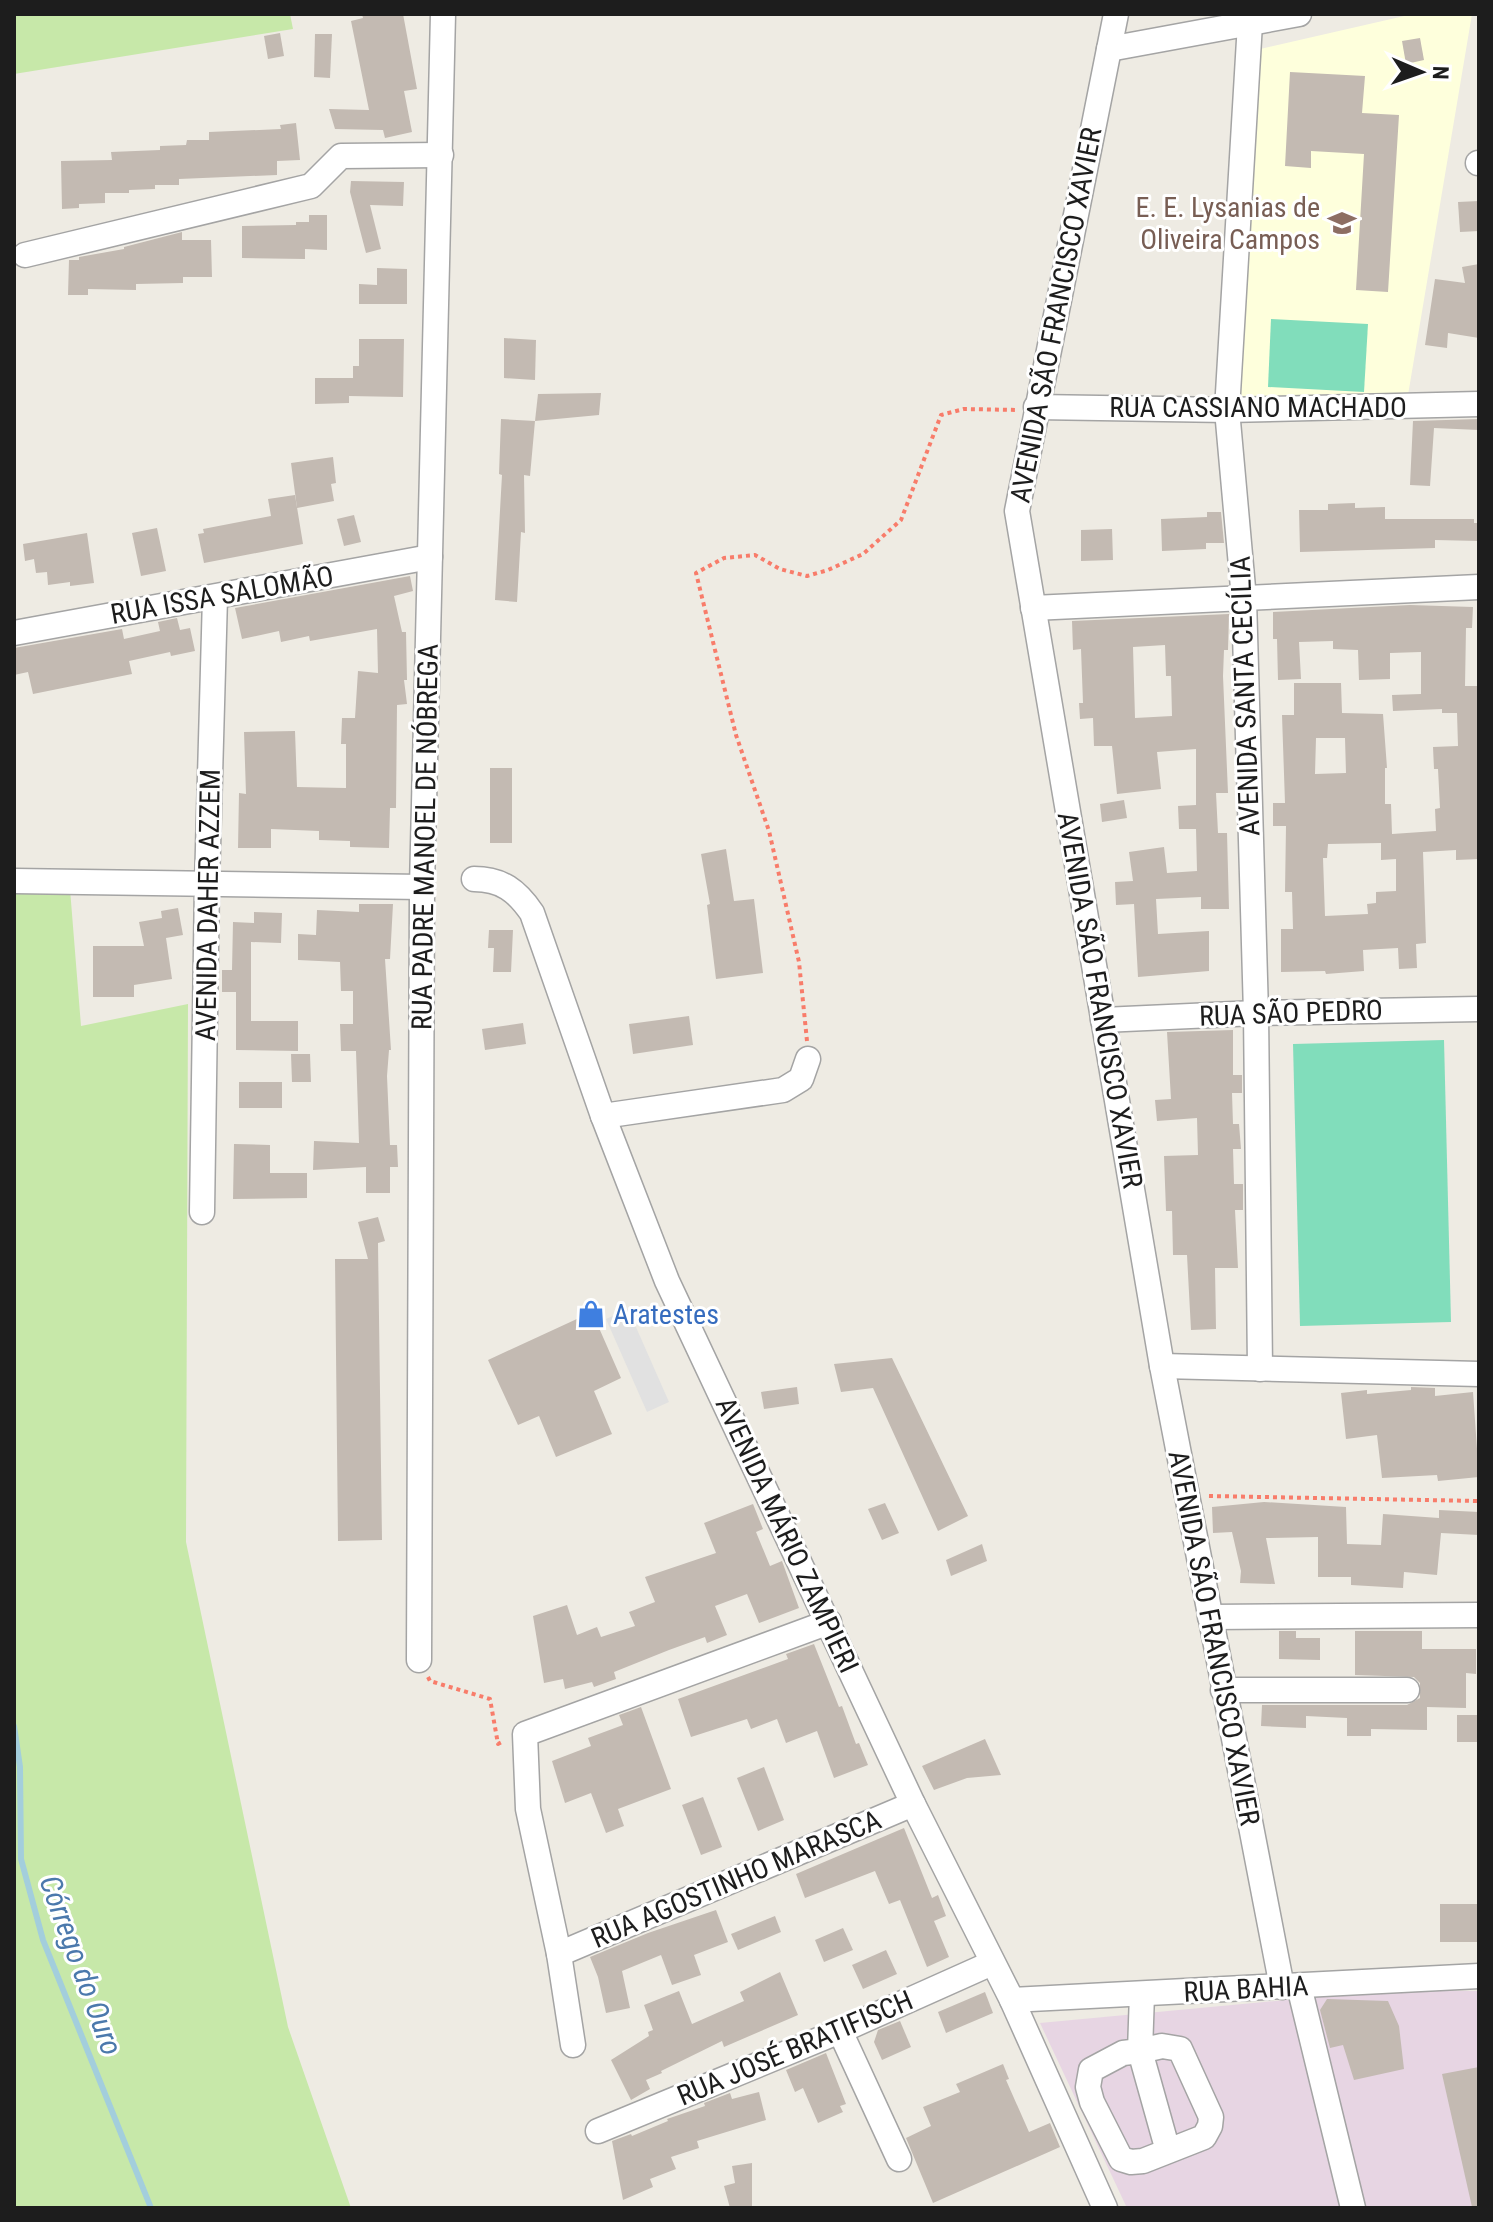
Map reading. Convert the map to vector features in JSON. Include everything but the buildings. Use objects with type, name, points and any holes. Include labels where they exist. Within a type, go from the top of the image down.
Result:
[{"type":"street","name":"RUA PADRE MANOEL DE NÓBREGA","points":[[419,1660],[422,887],[443,14]]},
{"type":"street","name":"AVENIDA SÃO FRANCISCO XAVIER","points":[[1116,14],[1017,511],[1162,1366],[1223,1690],[1290,1986],[1353,2208]]},
{"type":"street","points":[[1109,49],[1299,14]]},
{"type":"street","name":"AVENIDA SANTA CECÍLIA","points":[[1250,23],[1227,410],[1244,599],[1256,1013],[1260,1369]]},
{"type":"street","points":[[25,255],[311,186],[341,156],[441,155]]},
{"type":"street","name":"RUA CASSIANO MACHADO","points":[[1036,407],[1227,410],[1479,404]]},
{"type":"street","name":"RUA ISSA SALOMÃO","points":[[14,633],[430,557]]},
{"type":"street","points":[[1033,608],[1479,587]]},
{"type":"street","name":"AVENIDA DAHER AZZEM","points":[[202,1212],[215,597]]},
{"type":"street","name":"AVENIDA MÁRIO ZAMPIERI","points":[[474,879],[497,881],[508,886],[532,913],[603,1116],[667,1281],[913,1804],[1012,2000],[1105,2208]]},
{"type":"street","points":[[14,881],[422,887]]},
{"type":"street","name":"RUA SÃO PEDRO","points":[[1103,1020],[1256,1013],[1479,1009]]},
{"type":"street","points":[[603,1116],[783,1090],[801,1079],[808,1059]]},
{"type":"street","points":[[1162,1366],[1479,1374]]},
{"type":"street","points":[[1210,1617],[1479,1615]]},
{"type":"street","points":[[573,2045],[559,1954],[528,1809],[525,1734],[829,1622]]},
{"type":"street","points":[[1223,1690],[1407,1690]]},
{"type":"street","name":"RUA AGOSTINHO MARASCA","points":[[559,1954],[913,1804]]},
{"type":"street","name":"RUA JOSÉ BRATIFISCH","points":[[598,2131],[840,2031],[992,1963]]},
{"type":"street","name":"RUA BAHIA","points":[[1012,2000],[1479,1976]]},
{"type":"street","points":[[1142,1994],[1140,2051],[1168,2151]]},
{"type":"street","points":[[840,2031],[899,2159]]},
{"type":"street","points":[[1162,2046],[1180,2049],[1211,2117],[1204,2137],[1143,2161],[1131,2162],[1121,2159],[1092,2102],[1088,2087],[1091,2070],[1123,2053],[1140,2051],[1162,2046]]},
{"type":"path","points":[[808,1059],[799,962],[769,831],[736,735],[696,573],[724,558],[755,555],[780,569],[807,576],[863,554],[901,520],[941,415],[964,409],[1008,411],[1036,407]]},
{"type":"path","points":[[1186,1495],[1479,1501]]},
{"type":"path","points":[[419,1660],[430,1681],[490,1699],[498,1744],[525,1734]]},
{"type":"shaded area","name":"E. E. Lysanias de Oliveira Campos","points":[[1413,14],[1472,14],[1408,395],[1240,400],[1256,50]]},
{"type":"shaded area","points":[[628,1309],[669,1402],[647,1412],[606,1319]]},
{"type":"shaded area","points":[[1394,1990],[1479,1991],[1479,2208],[1127,2208],[1040,2023]]},
{"type":"green space","points":[[14,14],[290,14],[293,29],[14,74]]},
{"type":"green space","points":[[1271,319],[1368,324],[1364,392],[1268,387]]},
{"type":"green space","points":[[14,888],[70,889],[81,1026],[188,1004],[186,1542],[288,2027],[351,2208],[14,2208]]},
{"type":"green space","points":[[1444,1040],[1451,1322],[1300,1326],[1293,1044]]},
{"type":"waterway","name":"Córrego do Ouro","points":[[14,1726],[20,1767],[21,1859],[43,1940],[151,2208]]},
{"type":"place","name":"E. E. Lysanias de Oliveira Campos","points":[[1342,223]]},
{"type":"place","name":"Aratestes","points":[[591,1314]]}]
